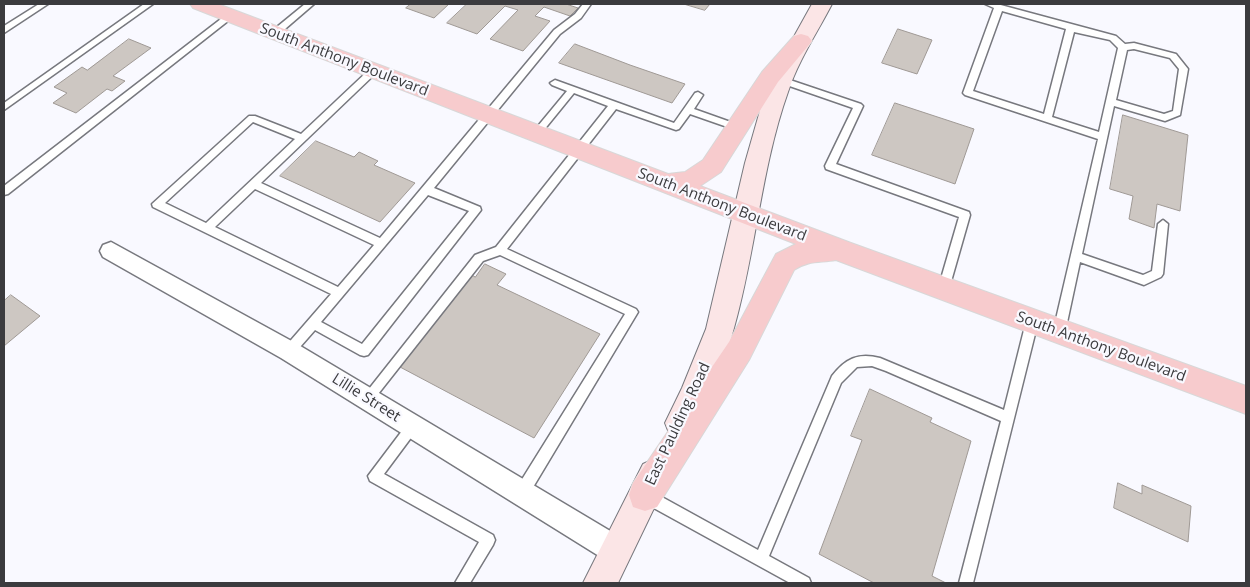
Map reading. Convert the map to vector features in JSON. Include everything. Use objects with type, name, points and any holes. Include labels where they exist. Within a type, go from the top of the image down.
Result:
[{"type":"main road","name":"East Paulding Road","points":[[600,583],[695,394],[720,329],[757,164],[781,80],[822,4]]},
{"type":"main road","name":"South Anthony Boulevard","points":[[213,7],[372,71],[665,184],[1246,400]]},
{"type":"main road","points":[[665,184],[688,182],[705,172],[718,158],[736,127],[770,77],[801,41]]},
{"type":"main road","points":[[644,495],[724,376],[785,262],[807,251],[842,251]]},
{"type":"street","name":"Lillie Street","points":[[111,251],[289,351],[617,551]]},
{"type":"lane","points":[[4,30],[44,4]]},
{"type":"lane","points":[[4,107],[149,4]]},
{"type":"lane","points":[[275,33],[310,4]]},
{"type":"lane","points":[[289,351],[382,244],[557,32],[578,16],[587,4]]},
{"type":"lane","points":[[989,4],[1071,28],[1114,38],[1123,47]]},
{"type":"lane","points":[[4,191],[213,7]]},
{"type":"lane","points":[[999,7],[968,93],[1103,136]]},
{"type":"lane","points":[[1047,119],[1071,28]]},
{"type":"lane","points":[[1111,102],[1165,118],[1177,113],[1184,69],[1174,56],[1134,46],[1123,47]]},
{"type":"lane","points":[[1059,332],[1123,47]]},
{"type":"lane","points":[[206,228],[372,71]]},
{"type":"lane","points":[[781,80],[858,106],[830,166],[964,215],[944,289]]},
{"type":"lane","points":[[555,83],[676,127],[698,95]]},
{"type":"lane","points":[[536,134],[573,89]]},
{"type":"lane","points":[[367,399],[479,258],[500,250],[614,105]]},
{"type":"lane","points":[[688,110],[736,127]]},
{"type":"lane","points":[[302,138],[252,118],[157,204],[339,294]]},
{"type":"lane","points":[[254,184],[382,244]]},
{"type":"lane","points":[[313,323],[364,351],[476,210],[427,190]]},
{"type":"lane","points":[[1076,256],[1144,280],[1157,274],[1163,224]]},
{"type":"lane","points":[[500,250],[632,312],[521,494]]},
{"type":"lane","points":[[966,583],[1032,322]]},
{"type":"lane","points":[[761,559],[836,380],[844,369],[856,361],[870,359],[889,366],[1008,418]]},
{"type":"lane","points":[[412,427],[375,476],[488,540],[462,583]]},
{"type":"lane","points":[[644,495],[804,583]]},
{"type":"building","points":[[411,4],[449,4],[434,18],[406,8]]},
{"type":"building","points":[[467,4],[566,4],[578,8],[570,16],[544,7],[535,16],[550,21],[523,51],[490,39],[518,10],[505,6],[477,34],[447,23]]},
{"type":"building","points":[[684,4],[710,4],[705,10]]},
{"type":"building","points":[[898,29],[932,40],[917,74],[882,63]]},
{"type":"building","points":[[129,39],[151,48],[113,76],[125,81],[112,91],[107,89],[76,113],[53,103],[67,93],[54,87],[82,67],[87,70]]},
{"type":"building","points":[[575,44],[685,84],[672,103],[559,63]]},
{"type":"building","points":[[895,103],[974,129],[955,184],[872,155]]},
{"type":"building","points":[[1123,115],[1188,135],[1180,211],[1157,204],[1154,228],[1129,219],[1133,196],[1110,189]]},
{"type":"building","points":[[316,141],[354,157],[359,152],[378,161],[374,165],[415,183],[380,222],[280,176]]},
{"type":"building","points":[[485,264],[506,274],[497,285],[600,334],[534,438],[400,367],[472,275],[475,277]]},
{"type":"building","points":[[11,295],[40,316],[4,346],[4,301]]},
{"type":"building","points":[[870,389],[932,418],[930,422],[971,441],[932,576],[946,583],[874,583],[819,554],[862,440],[851,436]]},
{"type":"building","points":[[1118,483],[1142,494],[1142,485],[1191,506],[1188,542],[1114,508]]}]
